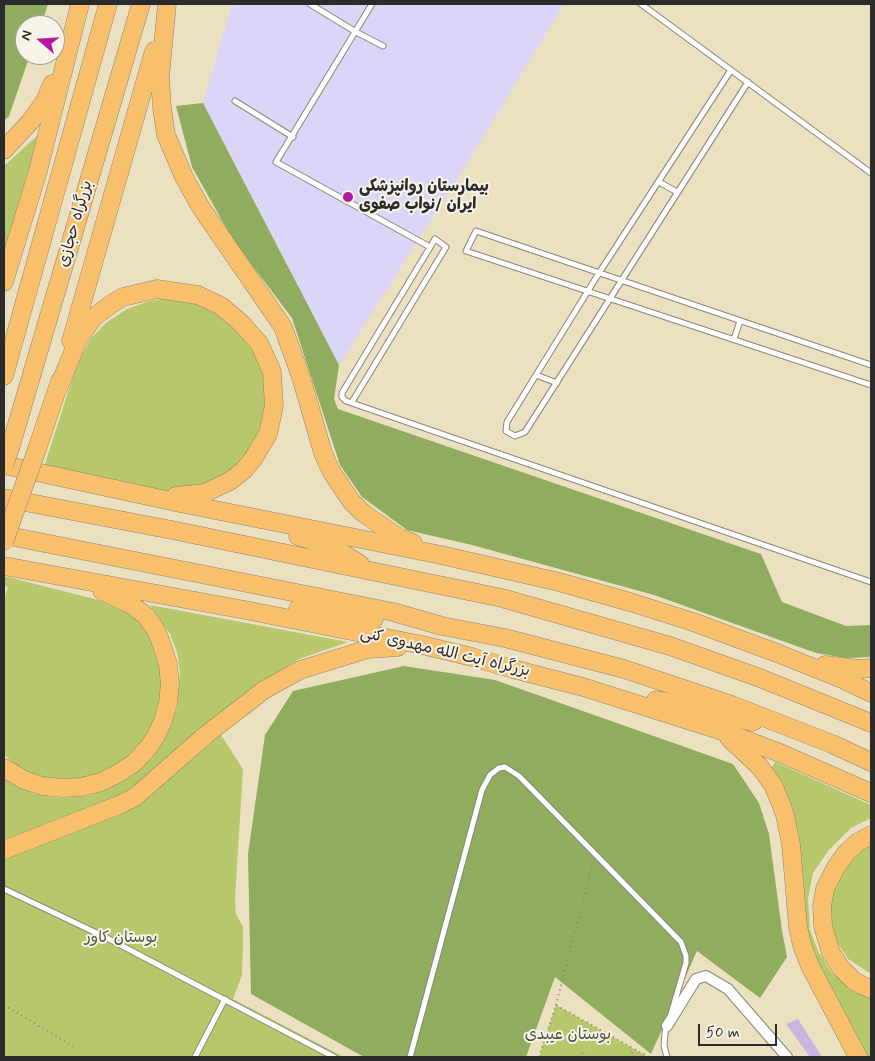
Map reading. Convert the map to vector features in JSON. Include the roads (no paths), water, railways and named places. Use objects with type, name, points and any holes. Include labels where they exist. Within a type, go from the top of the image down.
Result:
[{"type":"highway","name":"بزرگراه حجازی","points":[[4,376],[108,4]]},
{"type":"highway","name":"بزرگراه حجازی","points":[[4,465],[141,4]]},
{"type":"highway","points":[[4,542],[57,391],[167,4]]},
{"type":"highway","points":[[167,4],[160,77],[162,108],[166,135],[184,177],[200,206],[283,326],[301,377],[323,452],[331,471],[350,501],[398,537],[441,555]]},
{"type":"highway","points":[[4,150],[30,122],[45,101],[52,84],[58,57],[79,6]]},
{"type":"highway","points":[[4,282],[38,171],[79,6]]},
{"type":"highway","points":[[57,391],[83,332],[93,318],[123,297],[157,289],[198,295],[221,306],[247,329],[259,343],[272,372],[273,414],[264,443],[244,470],[214,490],[196,495],[155,498]]},
{"type":"highway","points":[[4,465],[155,498],[351,536],[559,582],[622,599],[693,622],[777,653],[842,679],[871,693]]},
{"type":"highway","points":[[4,498],[502,598],[661,644],[760,678],[871,722]]},
{"type":"highway","points":[[240,515],[333,547],[369,570]]},
{"type":"highway","name":"بزرگراه آیت الله مهدوی کنی","points":[[4,535],[394,612],[442,626],[505,638],[624,669],[732,705],[832,744],[871,762]]},
{"type":"highway","name":"بزرگراه آیت الله مهدوی کنی","points":[[4,566],[245,610],[422,645],[602,692],[718,730],[780,753],[871,793]]},
{"type":"highway","points":[[4,768],[24,780],[42,786],[81,787],[101,782],[119,773],[134,762],[148,748],[163,721],[168,703],[170,684],[166,654],[156,630],[146,616],[132,605],[82,581]]},
{"type":"highway","points":[[245,610],[281,607],[442,626]]},
{"type":"highway","points":[[4,850],[111,808],[135,796],[208,734],[264,690],[300,670],[368,649],[422,645]]},
{"type":"highway","points":[[777,653],[833,667],[871,668]]},
{"type":"highway","points":[[842,679],[871,701]]},
{"type":"highway","points":[[602,692],[672,703],[808,735]]},
{"type":"highway","points":[[718,730],[743,750],[760,768],[772,785],[781,804],[791,845],[798,927],[802,945],[810,966],[858,1057]]},
{"type":"highway","points":[[871,835],[858,842],[846,853],[836,867],[825,889],[822,906],[823,926],[832,953],[841,968],[852,980],[871,988]]},
{"type":"street","points":[[667,1026],[696,980],[706,976],[728,988],[787,1057]]},
{"type":"lane","points":[[310,4],[383,46]]},
{"type":"lane","points":[[372,4],[293,137],[276,162],[430,247]]},
{"type":"lane","points":[[641,4],[871,173]]},
{"type":"lane","points":[[731,70],[536,375],[507,422],[506,431],[515,436],[525,432],[748,82]]},
{"type":"lane","points":[[234,101],[293,137]]},
{"type":"lane","points":[[659,182],[677,192]]},
{"type":"lane","points":[[871,366],[476,231],[466,251],[734,338],[871,385]]},
{"type":"lane","points":[[352,402],[446,247],[435,240],[342,393],[342,397],[346,401],[871,582]]},
{"type":"lane","points":[[734,338],[740,321]]},
{"type":"lane","points":[[366,353],[378,358]]},
{"type":"lane","points":[[536,375],[556,383]]},
{"type":"lane","points":[[410,1057],[482,790],[490,775],[499,768],[512,770],[684,948],[686,963],[667,1026],[664,1046],[667,1057]]},
{"type":"lane","points":[[4,889],[107,938],[334,1057]]},
{"type":"lane","points":[[195,1057],[225,999]]},
{"type":"place","name":"بیمارستان روانپزشکی ایران /نواب صفوی","points":[[348,197]]},
{"type":"park label","name":"بوستان کاور","points":[[121,939]]},
{"type":"park label","name":"بوستان عیبدی","points":[[568,1036]]}]
